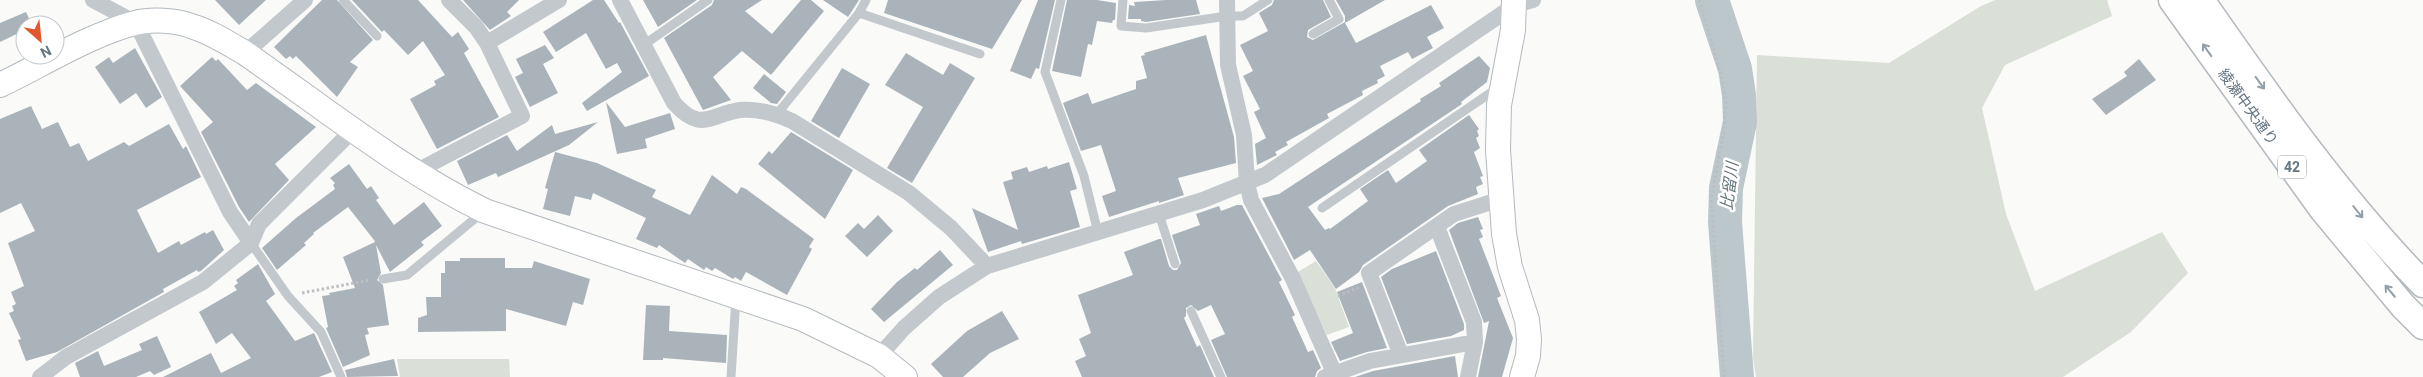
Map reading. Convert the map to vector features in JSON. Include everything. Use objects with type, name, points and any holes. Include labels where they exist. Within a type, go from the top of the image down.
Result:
[{"type":"main road","name":"綾瀬中央通り","points":[[2172,0],[2323,210],[2403,306],[2423,326]]},
{"type":"main road","name":"綾瀬中央通り","points":[[2201,0],[2324,171],[2386,247],[2423,284]]},
{"type":"street","points":[[93,0],[117,5],[136,23],[230,212],[251,243]]},
{"type":"street","points":[[245,53],[304,0]]},
{"type":"street","points":[[415,172],[522,116],[487,44],[476,27],[449,0]]},
{"type":"street","points":[[620,0],[674,102],[683,113],[696,119],[708,120],[738,110],[754,110],[777,114],[825,140],[909,193],[951,228],[987,266]]},
{"type":"street","points":[[487,44],[553,2]]},
{"type":"street","points":[[1521,2],[1503,84],[1498,124],[1504,234],[1510,267],[1527,320],[1529,339],[1528,356],[1522,377]]},
{"type":"street","points":[[879,356],[904,328],[939,297],[987,266],[1159,214],[1247,183],[1273,171],[1521,2]]},
{"type":"street","points":[[1227,8],[1228,66],[1244,135],[1247,183],[1251,200],[1293,279],[1332,376],[1370,361],[1476,342]]},
{"type":"street","points":[[0,85],[84,44],[136,23],[162,22],[190,25],[219,37],[245,53],[415,172],[484,211],[803,319],[879,356],[905,377]]},
{"type":"street","points":[[40,377],[66,357],[203,282],[251,243],[259,224],[354,129]]},
{"type":"street","points":[[1401,355],[1369,273],[1454,214],[1501,199]]},
{"type":"street","points":[[1437,226],[1472,316],[1476,342],[1468,377]]},
{"type":"lane","points":[[343,0],[377,36]]},
{"type":"lane","points":[[644,44],[708,0]]},
{"type":"lane","points":[[777,114],[859,13],[866,0]]},
{"type":"lane","points":[[1060,0],[1045,72],[1084,176],[1098,233]]},
{"type":"lane","points":[[1122,0],[1121,26],[1146,28],[1227,8],[1243,16],[1268,0]]},
{"type":"lane","points":[[1313,34],[1339,19],[1329,0]]},
{"type":"lane","points":[[859,13],[980,54]]},
{"type":"lane","points":[[1322,208],[1503,84]]},
{"type":"lane","points":[[383,279],[407,275],[484,211]]},
{"type":"lane","points":[[1159,214],[1175,264]]},
{"type":"lane","points":[[251,243],[288,296],[321,332],[339,376]]},
{"type":"lane","points":[[731,377],[736,297]]},
{"type":"lane","points":[[1191,311],[1221,377]]},
{"type":"path","points":[[1700,0],[1721,74],[1726,103],[1724,129],[1711,200],[1724,377]]},
{"type":"path","points":[[288,296],[333,285],[383,279]]},
{"type":"shaded area","points":[[1995,0],[2107,0],[2112,16],[2005,65],[1982,108],[2006,214],[2035,291],[2162,232],[2188,273],[2131,332],[2063,377],[1756,377],[1753,357],[1757,55],[1889,63],[1981,6]]},
{"type":"shaded area","points":[[1316,261],[1335,288],[1349,327],[1327,335],[1296,273]]},
{"type":"shaded area","points":[[397,359],[509,359],[510,377],[400,377]]},
{"type":"building","points":[[215,0],[266,0],[239,25]]},
{"type":"building","points":[[322,0],[337,0],[373,40],[350,62],[358,67],[337,97],[296,56],[293,59],[290,56],[286,59],[274,47]]},
{"type":"building","points":[[352,0],[418,0],[452,37],[458,32],[469,49],[464,53],[499,117],[437,149],[410,99],[436,85],[434,81],[445,75],[423,41],[408,55],[384,30],[382,32]]},
{"type":"building","points":[[463,0],[519,0],[507,12],[511,16],[490,30]]},
{"type":"building","points":[[593,0],[604,0],[620,22],[649,76],[587,111],[582,103],[622,72],[617,63],[606,69],[586,33],[556,52],[543,32]]},
{"type":"building","points":[[643,0],[697,0],[658,27]]},
{"type":"building","points":[[714,0],[762,0],[745,11],[772,34],[801,0],[811,0],[824,11],[771,75],[742,51],[713,77],[731,100],[703,110],[664,38],[712,5]]},
{"type":"building","points":[[823,0],[859,0],[848,17]]},
{"type":"building","points":[[888,0],[1022,0],[992,49],[884,13]]},
{"type":"building","points":[[1038,0],[1055,0],[1039,69],[1036,68],[1031,79],[1010,71]]},
{"type":"building","points":[[1067,0],[1097,0],[1116,3],[1115,20],[1112,23],[1097,21],[1092,45],[1088,44],[1081,77],[1052,71]]},
{"type":"building","points":[[1196,0],[1200,14],[1146,22],[1141,21],[1141,19],[1128,19],[1129,5],[1135,6],[1134,2]]},
{"type":"building","points":[[1274,0],[1323,0],[1331,17],[1308,30],[1307,37],[1313,40],[1345,22],[1345,16],[1336,0],[1385,0],[1345,23],[1356,43],[1431,5],[1444,28],[1427,37],[1433,48],[1412,59],[1408,52],[1380,66],[1385,76],[1377,80],[1378,83],[1362,91],[1363,95],[1327,114],[1329,118],[1286,142],[1288,145],[1275,152],[1277,155],[1257,165],[1255,144],[1266,138],[1254,112],[1260,109],[1243,76],[1253,71],[1240,45],[1268,31],[1259,13],[1272,5]]},
{"type":"building","points":[[15,17],[15,35],[0,42],[0,23]]},
{"type":"building","points":[[1206,35],[1234,137],[1236,163],[1178,178],[1184,195],[1109,217],[1102,196],[1116,191],[1101,145],[1081,151],[1063,103],[1088,93],[1092,104],[1136,89],[1136,81],[1147,78],[1141,56],[1145,55],[1144,53]]},
{"type":"building","points":[[545,45],[554,58],[543,64],[558,93],[530,107],[515,77],[523,73],[516,59]]},
{"type":"building","points":[[135,48],[162,97],[146,108],[136,93],[120,104],[95,67],[109,57],[113,63]]},
{"type":"building","points":[[906,53],[943,75],[950,63],[975,78],[912,183],[887,168],[923,107],[885,85]]},
{"type":"building","points":[[1479,56],[1490,68],[1487,82],[1461,102],[1462,104],[1308,207],[1325,230],[1330,229],[1368,201],[1360,189],[1388,170],[1396,183],[1427,161],[1419,150],[1469,115],[1479,129],[1477,131],[1479,136],[1476,138],[1480,148],[1474,152],[1483,176],[1480,177],[1483,184],[1476,187],[1478,194],[1448,206],[1363,265],[1359,272],[1336,289],[1310,250],[1294,260],[1262,198],[1279,194],[1421,101],[1420,99],[1441,86],[1439,83]]},
{"type":"building","points":[[212,57],[216,61],[218,59],[247,90],[256,83],[316,127],[275,164],[289,180],[249,222],[239,207],[201,132],[213,122],[180,86]]},
{"type":"building","points":[[2139,59],[2156,80],[2106,115],[2092,99],[2127,76],[2124,72]]},
{"type":"building","points":[[842,68],[870,84],[839,138],[811,121]]},
{"type":"building","points":[[764,74],[786,92],[777,104],[771,103],[753,88]]},
{"type":"building","points":[[606,102],[625,127],[670,113],[675,129],[645,139],[647,148],[617,154]]},
{"type":"building","points":[[31,106],[42,129],[58,122],[70,147],[79,143],[88,161],[124,142],[129,146],[169,124],[183,149],[186,146],[201,177],[137,210],[158,253],[179,241],[181,245],[205,232],[206,234],[213,230],[224,250],[201,271],[198,272],[197,270],[163,289],[164,292],[57,352],[26,361],[18,340],[21,339],[9,313],[14,311],[12,306],[16,304],[11,292],[24,286],[8,243],[35,231],[21,203],[0,213],[0,119]]},
{"type":"building","points":[[598,122],[569,145],[498,177],[496,173],[468,185],[457,161],[507,135],[517,151],[552,125],[555,134]]},
{"type":"building","points":[[791,132],[853,170],[825,219],[758,164],[769,151],[772,154]]},
{"type":"building","points":[[555,152],[597,163],[656,190],[652,197],[690,215],[712,175],[737,194],[741,187],[746,189],[814,239],[809,247],[812,249],[787,295],[746,272],[741,281],[735,277],[733,279],[715,268],[712,271],[706,267],[704,270],[688,259],[685,263],[659,245],[657,248],[636,239],[646,218],[593,193],[591,200],[575,196],[570,216],[543,209],[548,189],[545,188]]},
{"type":"building","points":[[1069,162],[1077,189],[1070,191],[1080,227],[1022,244],[1021,241],[988,252],[972,208],[1018,230],[1003,182],[1013,179],[1011,172],[1027,167],[1029,172],[1047,166],[1048,169]]},
{"type":"building","points":[[349,164],[367,189],[371,186],[379,198],[376,200],[394,225],[424,202],[442,226],[421,242],[424,245],[390,272],[376,245],[381,273],[377,280],[383,285],[389,325],[367,328],[369,334],[365,335],[370,355],[343,367],[326,328],[328,327],[322,296],[355,288],[343,257],[375,242],[374,240],[348,207],[313,233],[304,243],[306,245],[277,270],[262,248],[296,218],[335,189],[333,185],[335,183],[330,178]]},
{"type":"building","points":[[1242,205],[1282,280],[1279,282],[1295,315],[1292,317],[1308,352],[1313,350],[1321,368],[1317,371],[1315,377],[1227,377],[1211,340],[1225,334],[1211,305],[1198,311],[1191,305],[1186,308],[1186,316],[1184,318],[1197,347],[1200,345],[1214,377],[1082,377],[1075,361],[1086,356],[1079,339],[1091,333],[1078,295],[1133,275],[1124,252],[1159,239],[1161,239],[1169,266],[1173,270],[1177,270],[1181,263],[1172,235],[1200,225],[1196,214],[1219,206],[1221,211]]},
{"type":"building","points":[[878,215],[893,231],[867,257],[845,236],[858,223],[864,229]]},
{"type":"building","points":[[1478,217],[1483,229],[1480,230],[1483,237],[1479,239],[1501,296],[1497,298],[1513,338],[1502,377],[1478,377],[1489,321],[1484,323],[1449,230],[1458,223]]},
{"type":"building","points":[[940,250],[953,265],[884,322],[871,309],[897,282],[915,268],[917,270]]},
{"type":"building","points":[[1436,251],[1464,324],[1464,330],[1451,336],[1407,344],[1381,277],[1392,269]]},
{"type":"building","points":[[460,258],[505,258],[505,268],[532,268],[534,261],[590,279],[583,305],[573,302],[566,326],[506,309],[506,331],[418,332],[418,318],[427,315],[426,297],[441,297],[441,273],[445,273],[445,261],[460,261]]},
{"type":"building","points":[[258,264],[275,294],[266,301],[295,341],[314,333],[332,372],[319,377],[163,377],[211,353],[221,373],[251,358],[232,333],[216,344],[199,312],[237,290],[234,286],[238,283],[236,280]]},
{"type":"building","points":[[1362,282],[1387,348],[1340,361],[1331,342],[1353,333],[1337,292]]},
{"type":"building","points":[[646,305],[670,306],[669,331],[727,335],[726,363],[663,358],[663,360],[643,360]]},
{"type":"building","points":[[1002,311],[1019,339],[990,353],[963,377],[943,377],[931,364],[967,331]]},
{"type":"building","points":[[157,336],[171,367],[154,375],[150,371],[136,377],[80,377],[75,363],[98,351],[104,366],[142,350],[139,344]]},
{"type":"building","points":[[1455,356],[1458,377],[1355,377],[1373,371]]},
{"type":"building","points":[[394,359],[398,376],[347,377],[345,370]]},
{"type":"waterway","name":"比留川","points":[[1712,0],[1735,69],[1739,95],[1740,122],[1726,188],[1725,222],[1737,377]]}]
